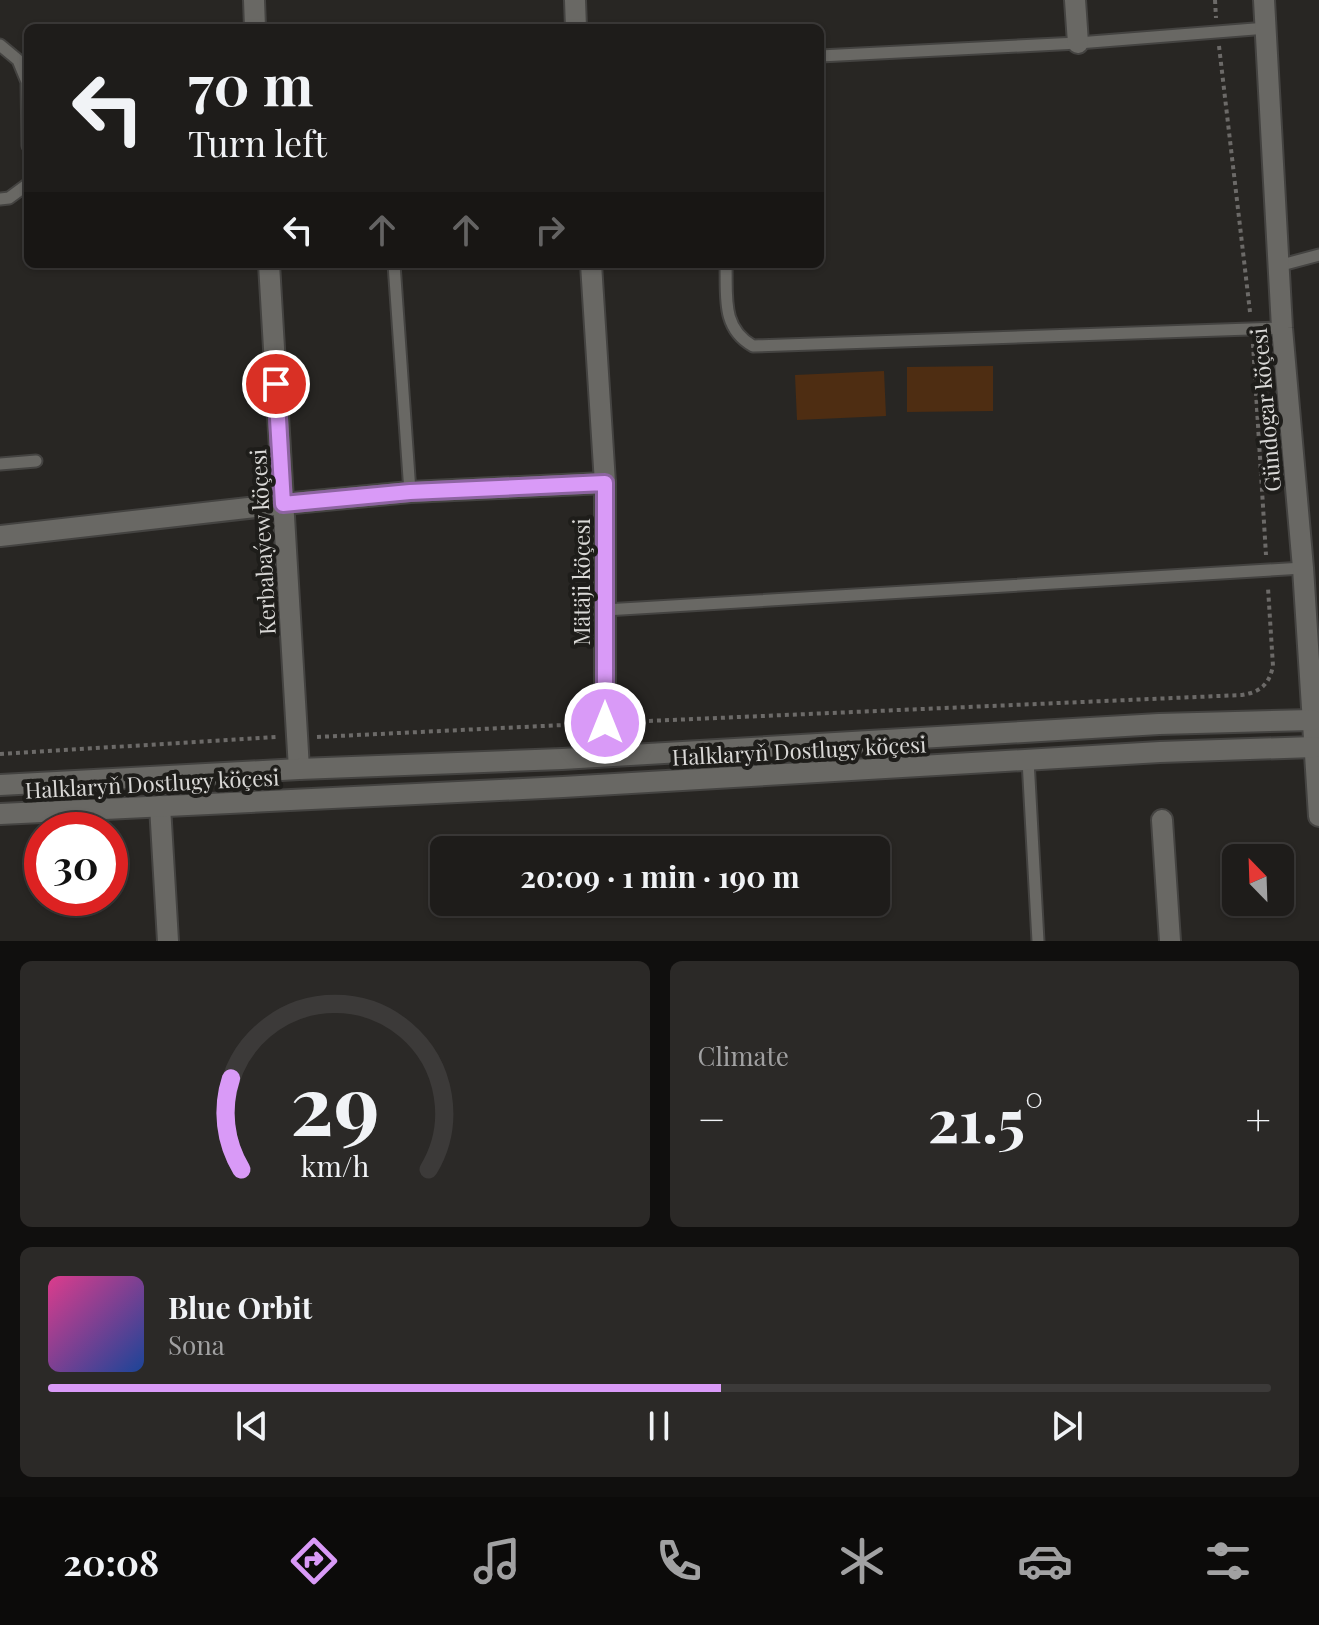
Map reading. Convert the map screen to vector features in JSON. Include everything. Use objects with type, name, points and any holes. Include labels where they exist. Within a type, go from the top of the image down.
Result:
[{"type":"street","points":[[254,0],[255,24]]},
{"type":"street","points":[[575,0],[576,24]]},
{"type":"street","points":[[1075,0],[1078,43]]},
{"type":"street","name":"Gündogar köçesi","points":[[1264,0],[1282,328],[1303,568],[1319,816]]},
{"type":"street","name":"Kerbabaýew köçesi","points":[[269,268],[299,769]]},
{"type":"street","name":"Mätäji köçesi","points":[[591,268],[605,483],[603,756]]},
{"type":"street","points":[[0,536],[410,492],[605,483]]},
{"type":"street","name":"Halklaryň Dostlugy köçesi","points":[[0,785],[562,759],[1159,724],[1312,720]]},
{"type":"street","name":"Halklaryň Dostlugy köçesi","points":[[0,814],[563,787],[1160,752],[1314,747]]},
{"type":"street","points":[[160,806],[168,941]]},
{"type":"street","points":[[1162,820],[1170,941]]},
{"type":"lane","points":[[824,56],[1078,43],[1267,28]]},
{"type":"lane","points":[[0,45],[18,60],[24,75]]},
{"type":"lane","points":[[0,199],[9,198],[24,187]]},
{"type":"lane","points":[[1278,266],[1319,255]]},
{"type":"lane","points":[[394,268],[410,492]]},
{"type":"lane","points":[[726,268],[728,318],[734,331],[753,346],[1282,328]]},
{"type":"lane","points":[[0,464],[36,461]]},
{"type":"lane","points":[[605,610],[1303,568]]},
{"type":"lane","points":[[1028,760],[1038,941]]},
{"type":"path","points":[[0,754],[297,736],[1226,696],[1254,693],[1264,688],[1273,666],[1252,329],[1215,0]]},
{"type":"building","points":[[993,366],[993,411],[907,412],[907,367]]},
{"type":"building","points":[[884,371],[886,416],[797,420],[795,375]]},
{"type":"route","points":[[276,384],[283,504],[410,492],[605,483],[605,723]]}]
